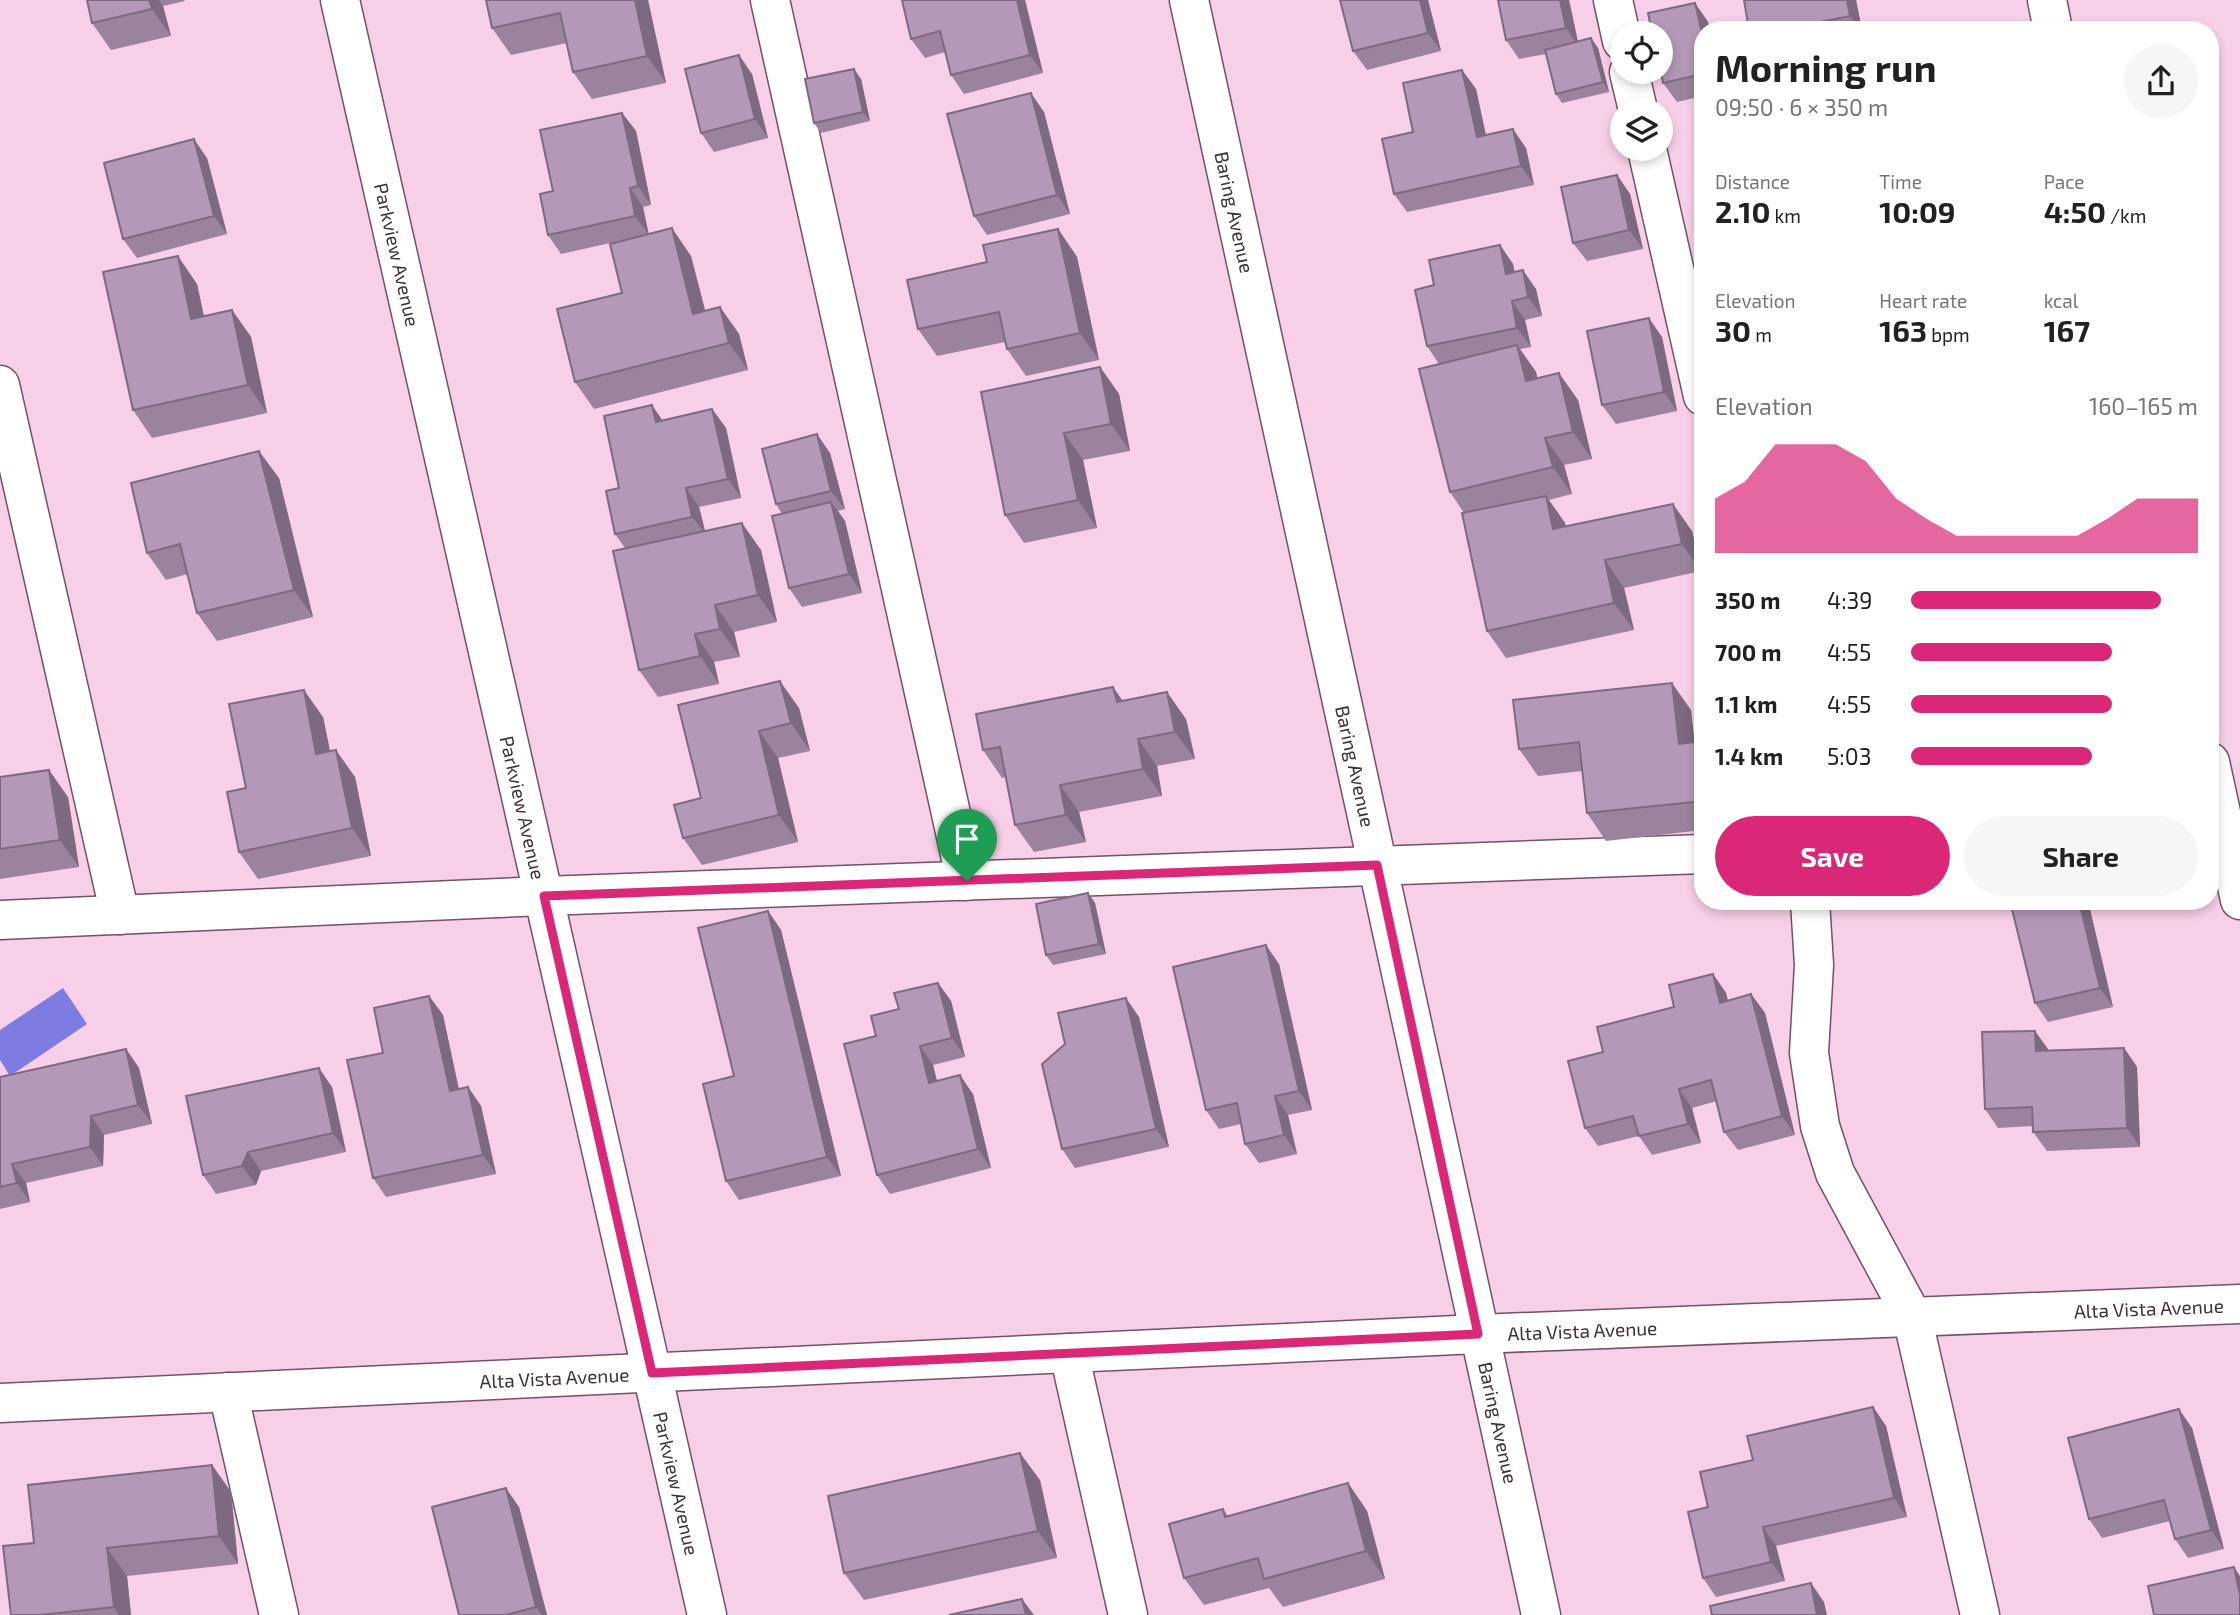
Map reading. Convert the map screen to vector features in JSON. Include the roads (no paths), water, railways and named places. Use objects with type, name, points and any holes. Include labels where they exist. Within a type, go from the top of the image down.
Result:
[{"type":"street","name":"Parkview Avenue","points":[[341,0],[707,1615]]},
{"type":"street","points":[[770,0],[967,881]]},
{"type":"street","name":"Baring Avenue","points":[[1189,0],[1541,1615]]},
{"type":"street","points":[[1613,0],[1618,21]]},
{"type":"street","points":[[2047,0],[2051,21]]},
{"type":"street","points":[[1650,161],[1694,356]]},
{"type":"street","points":[[0,385],[120,915]]},
{"type":"street","points":[[2219,839],[2240,900]]},
{"type":"street","points":[[0,920],[544,896],[1694,854]]},
{"type":"street","points":[[1811,910],[1814,965],[1809,1053],[1821,1126],[1835,1173],[1912,1316],[1980,1615]]},
{"type":"street","name":"Alta Vista Avenue","points":[[0,1403],[1478,1334],[2240,1304]]},
{"type":"street","points":[[1069,1353],[1128,1615]]},
{"type":"street","points":[[228,1392],[279,1615]]}]
